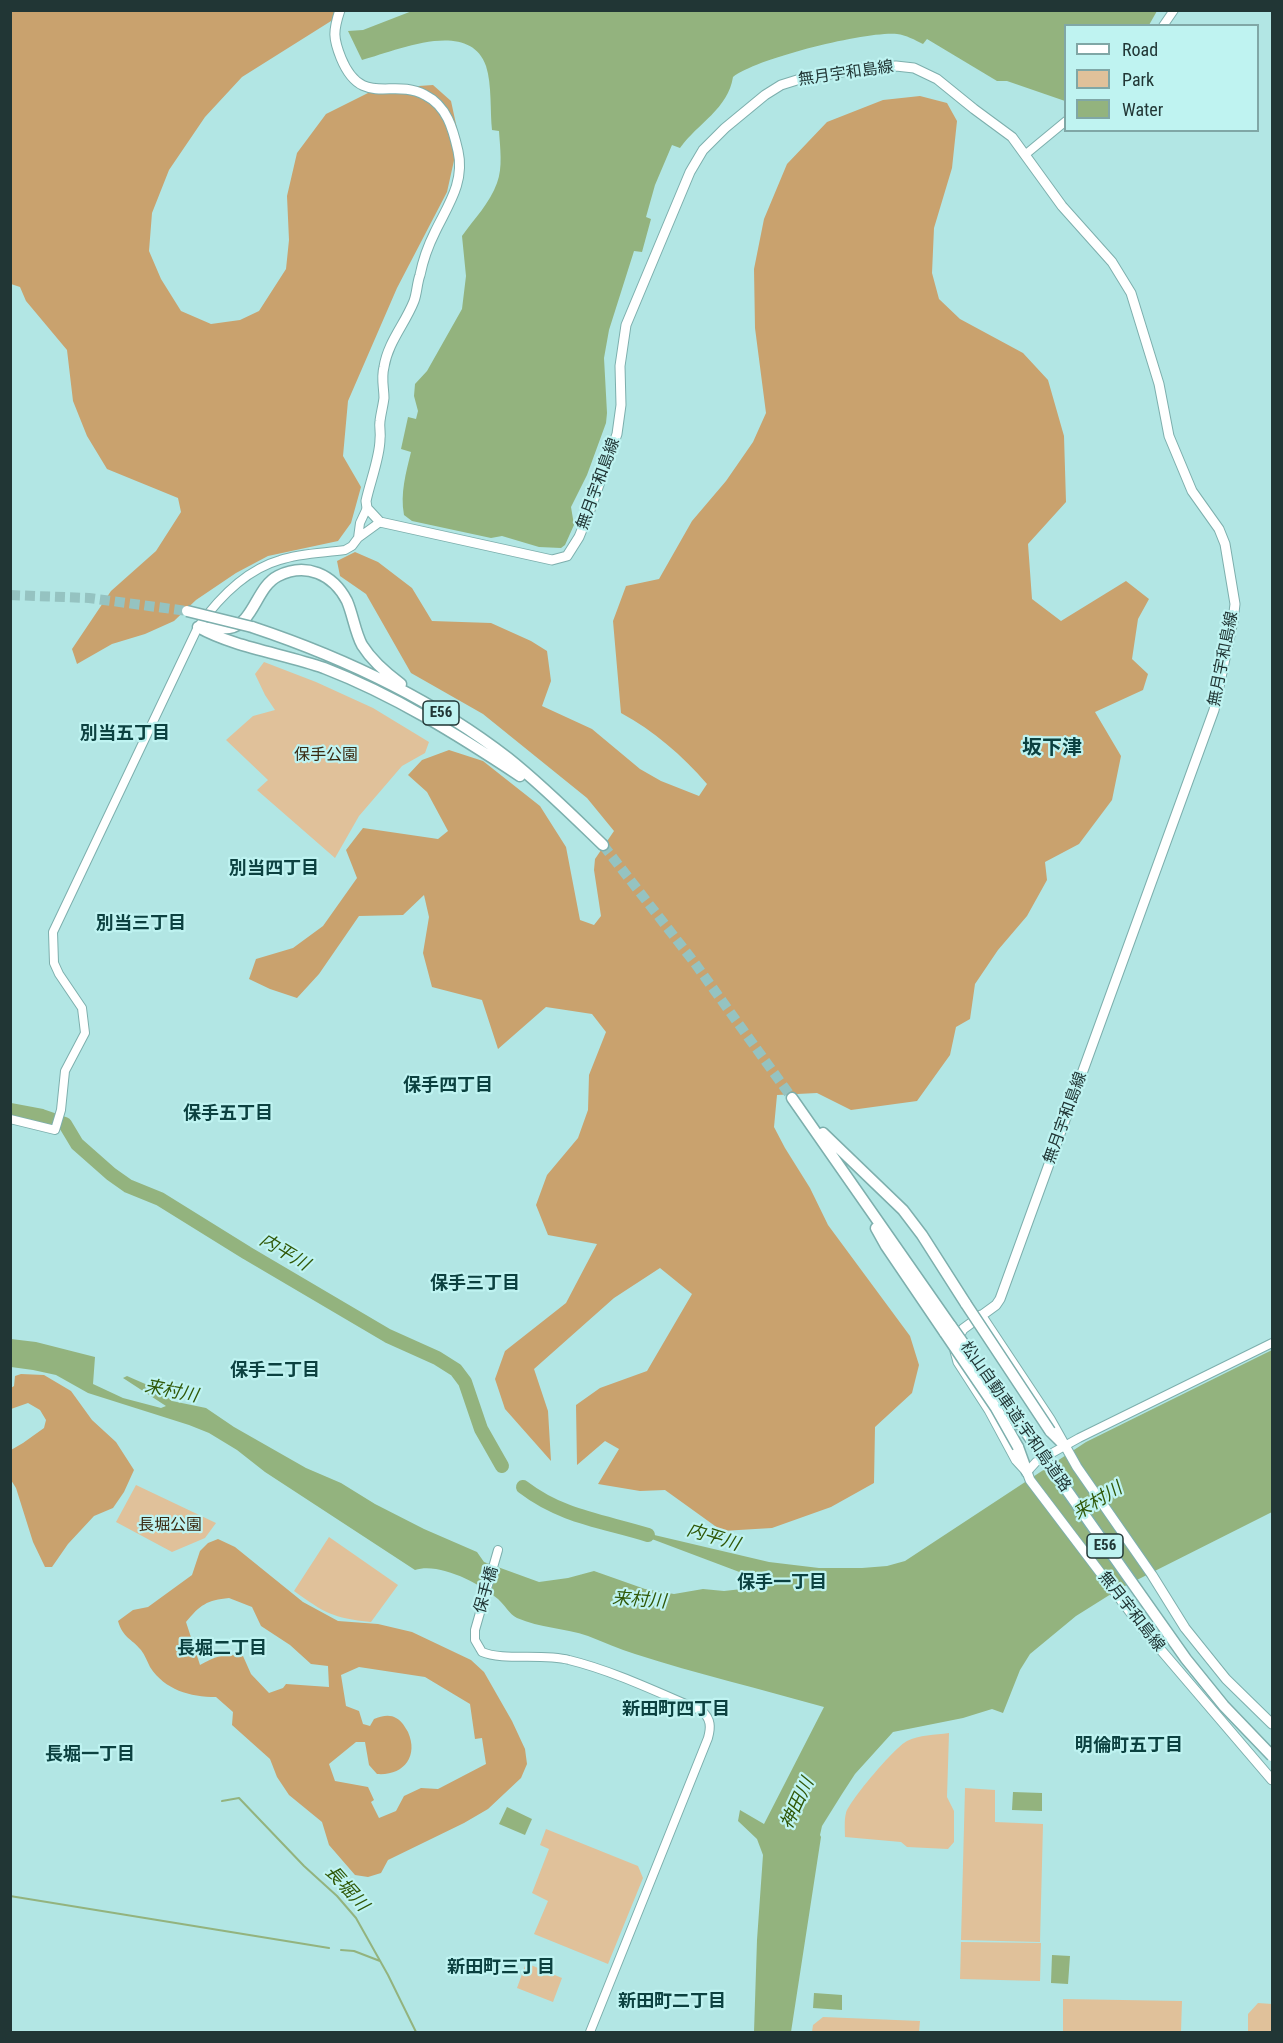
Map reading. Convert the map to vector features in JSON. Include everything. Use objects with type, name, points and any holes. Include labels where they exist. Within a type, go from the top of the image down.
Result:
[{"type":"highway","points":[[198,627],[229,628],[240,624],[260,593],[274,578],[288,571],[301,569],[315,571],[327,577],[339,589],[347,602],[361,643],[372,660],[391,677],[437,710]]},
{"type":"highway","name":"E56","points":[[187,611],[252,627],[302,644],[350,664],[437,710],[507,758],[558,801],[603,846]]},
{"type":"highway","points":[[198,627],[217,637],[325,669],[413,710],[479,749],[558,801]]},
{"type":"highway","points":[[792,1098],[853,1185],[886,1246],[948,1330],[1018,1447],[1028,1476]]},
{"type":"highway","points":[[802,1112],[903,1210],[929,1245],[1050,1431],[1067,1450]]},
{"type":"highway","name":"松山自動車道;宇和島道路","points":[[948,1330],[1186,1659],[1239,1722],[1272,1756]]},
{"type":"main road","points":[[340,10],[334,29],[345,69],[353,79],[371,89],[411,90],[424,94],[438,103],[450,122],[461,168],[457,189],[426,251],[414,300],[405,321],[390,345],[384,367],[381,441],[366,501],[367,508],[380,522]]},
{"type":"main road","name":"無月宇和島線","points":[[380,522],[552,560],[567,556],[572,551],[590,510],[617,434],[620,413],[621,354],[626,325],[690,171],[703,150],[725,128],[765,94],[781,85],[869,67],[914,68],[937,79],[1012,137],[1026,154],[1044,184],[1112,262],[1131,293],[1159,384],[1169,436],[1192,491],[1219,529],[1225,544],[1235,604],[1233,621],[1214,710],[1000,1299],[996,1305],[963,1329],[956,1342],[955,1351],[958,1362],[989,1410],[1016,1460],[1143,1629],[1272,1780]]},
{"type":"main road","name":"無月宇和島線","points":[[981,1315],[1050,1419],[1067,1450],[1189,1633],[1226,1678],[1272,1724]]},
{"type":"street","points":[[1164,24],[1174,10]]},
{"type":"street","points":[[1026,154],[1064,122]]},
{"type":"street","points":[[358,538],[360,523],[367,508]]},
{"type":"street","points":[[10,1119],[55,1130],[60,1115],[65,1071],[85,1033],[85,1022],[82,1008],[54,963],[52,932],[198,627],[211,608],[254,571],[282,559],[345,550],[380,522]]},
{"type":"street","points":[[1028,1476],[1036,1462],[1067,1450],[1129,1412],[1272,1343]]},
{"type":"street","name":"保手橋","points":[[498,1550],[476,1630],[475,1640],[482,1652],[487,1655],[566,1659],[588,1665],[702,1711],[708,1717],[710,1730],[708,1738],[590,2032]]},
{"type":"green space","name":"保手公園","points":[[264,662],[373,708],[429,742],[425,753],[402,766],[359,816],[335,858],[257,790],[268,780],[226,740],[253,716],[275,710],[255,674]]},
{"type":"green space","name":"長堀公園","points":[[136,1485],[216,1523],[205,1538],[172,1552],[116,1522]]},
{"type":"green space","points":[[329,1537],[398,1585],[371,1622],[347,1619],[330,1613],[294,1591]]},
{"type":"green space","points":[[949,1733],[947,1797],[954,1811],[954,1842],[948,1849],[907,1847],[901,1842],[845,1837],[845,1816],[849,1806],[883,1763],[901,1745],[922,1736]]},
{"type":"green space","points":[[965,1788],[995,1790],[995,1822],[1043,1824],[1040,1942],[961,1940]]},
{"type":"green space","points":[[546,1829],[638,1866],[643,1878],[608,1964],[534,1934],[548,1901],[532,1893],[549,1849],[540,1845]]},
{"type":"green space","points":[[961,1942],[1041,1943],[1040,1981],[960,1979]]},
{"type":"green space","points":[[526,1963],[562,1978],[553,2002],[517,1988]]},
{"type":"green space","points":[[1063,1999],[1182,2001],[1181,2032],[1063,2032]]},
{"type":"green space","points":[[1258,2003],[1272,2004],[1272,2032],[1248,2032],[1248,2014]]},
{"type":"green space","points":[[823,2017],[920,2021],[919,2032],[812,2032],[813,2025]]},
{"type":"shaded area","points":[[10,11],[347,11],[242,77],[205,117],[169,170],[152,213],[149,251],[161,279],[181,311],[211,324],[240,320],[259,311],[286,269],[289,240],[287,196],[297,153],[326,114],[376,89],[433,85],[451,101],[459,138],[447,192],[397,288],[348,401],[343,456],[361,487],[351,523],[338,541],[268,556],[236,573],[196,600],[174,621],[145,634],[112,644],[77,664],[72,649],[111,591],[156,551],[181,512],[178,498],[107,469],[87,436],[73,401],[67,350],[26,301],[20,287],[11,284]]},
{"type":"shaded area","points":[[920,96],[947,103],[957,121],[952,168],[934,228],[932,273],[939,299],[960,319],[1023,353],[1048,380],[1064,436],[1066,502],[1028,544],[1032,599],[1061,621],[1126,581],[1149,599],[1138,619],[1132,659],[1148,674],[1143,690],[1095,712],[1121,756],[1112,800],[1079,844],[1045,862],[1047,880],[1027,916],[998,950],[975,984],[970,1019],[956,1027],[950,1055],[917,1101],[851,1110],[817,1093],[777,1095],[774,1127],[785,1148],[810,1188],[828,1225],[910,1336],[919,1365],[912,1393],[875,1427],[874,1483],[831,1507],[772,1528],[722,1531],[665,1490],[640,1491],[598,1484],[619,1449],[605,1441],[577,1465],[576,1405],[600,1388],[647,1371],[692,1294],[660,1268],[614,1298],[534,1369],[548,1411],[551,1461],[505,1409],[495,1379],[505,1351],[566,1303],[597,1244],[548,1235],[536,1205],[547,1175],[578,1138],[588,1110],[589,1075],[606,1032],[592,1014],[546,1007],[498,1049],[482,1000],[432,987],[423,953],[429,917],[424,895],[403,915],[359,916],[319,974],[297,998],[249,979],[256,959],[293,948],[323,926],[357,878],[346,850],[363,828],[438,839],[448,831],[427,792],[408,775],[422,760],[449,750],[483,761],[540,806],[566,847],[580,920],[594,925],[601,916],[594,870],[595,859],[614,831],[587,798],[483,714],[411,673],[366,594],[340,576],[337,561],[355,552],[378,562],[412,588],[432,621],[491,623],[547,651],[551,681],[542,706],[592,729],[640,769],[661,781],[699,796],[707,784],[697,773],[656,736],[621,713],[613,621],[626,586],[659,579],[692,521],[726,481],[753,442],[766,413],[755,328],[754,269],[764,219],[787,164],[827,122],[883,100]]},
{"type":"shaded area","points":[[44,1375],[71,1391],[92,1420],[116,1442],[134,1470],[124,1492],[113,1508],[94,1516],[68,1544],[52,1567],[45,1567],[33,1542],[16,1488],[11,1480],[11,1450],[44,1428],[46,1420],[40,1410],[28,1403],[11,1409],[11,1388],[14,1386],[15,1376]]},
{"type":"shaded area","points":[[218,1539],[235,1547],[303,1602],[338,1621],[378,1624],[412,1632],[471,1660],[484,1672],[525,1749],[527,1764],[521,1778],[488,1809],[388,1860],[381,1873],[368,1877],[355,1875],[329,1845],[322,1822],[289,1795],[277,1777],[270,1759],[232,1725],[233,1712],[216,1697],[188,1694],[163,1681],[150,1667],[141,1650],[120,1627],[118,1621],[133,1610],[148,1607],[192,1575],[200,1551],[208,1543]],"holes":[[[229,1598],[252,1607],[261,1626],[290,1645],[311,1664],[328,1666],[329,1687],[286,1684],[283,1688],[269,1693],[251,1674],[243,1656],[220,1656],[200,1665],[186,1622],[204,1604]],[[359,1667],[425,1677],[470,1704],[475,1739],[482,1738],[486,1764],[438,1789],[421,1788],[404,1796],[396,1811],[379,1818],[371,1802],[374,1800],[368,1787],[335,1781],[329,1764],[356,1742],[365,1742],[369,1765],[377,1774],[394,1772],[401,1768],[410,1757],[411,1741],[408,1732],[398,1719],[382,1716],[374,1719],[370,1726],[363,1724],[359,1711],[346,1706],[341,1675]]]},
{"type":"water","points":[[412,10],[1157,11],[1150,24],[1064,24],[1064,101],[1007,81],[997,81],[927,39],[923,44],[897,34],[862,37],[813,47],[765,62],[733,77],[730,88],[719,107],[680,148],[672,145],[655,185],[646,217],[651,219],[642,252],[634,251],[609,330],[604,358],[606,423],[587,475],[571,507],[574,525],[565,545],[561,548],[539,547],[502,536],[491,538],[412,521],[404,515],[403,491],[411,452],[401,449],[408,417],[416,419],[418,411],[414,396],[415,384],[427,371],[462,309],[466,276],[462,236],[490,197],[499,177],[501,164],[499,131],[492,130],[488,73],[477,52],[464,44],[448,41],[430,42],[362,60],[348,31],[363,30]]},
{"type":"water","points":[[11,1339],[36,1342],[95,1357],[93,1384],[123,1398],[161,1408],[166,1406],[123,1378],[127,1376],[159,1390],[172,1401],[206,1408],[234,1427],[306,1468],[341,1483],[375,1504],[424,1529],[477,1552],[484,1562],[539,1582],[594,1571],[645,1589],[674,1594],[703,1589],[724,1591],[758,1585],[750,1576],[620,1527],[621,1523],[650,1534],[769,1562],[819,1568],[862,1568],[887,1566],[905,1561],[1086,1442],[1272,1350],[1272,1512],[1119,1589],[1076,1616],[1030,1654],[1020,1670],[1003,1713],[992,1709],[963,1718],[893,1732],[855,1774],[822,1826],[791,2032],[754,2032],[763,1855],[757,1839],[738,1821],[740,1810],[764,1824],[824,1707],[658,1661],[579,1633],[517,1618],[498,1599],[470,1581],[447,1571],[425,1568],[415,1570],[209,1433],[88,1393],[56,1375],[11,1367]]},
{"type":"water","points":[[1013,1792],[1042,1793],[1042,1811],[1012,1810]]},
{"type":"water","points":[[507,1807],[532,1819],[525,1835],[499,1824]]},
{"type":"water","points":[[1052,1955],[1070,1956],[1068,1984],[1051,1983]]},
{"type":"water","points":[[814,1993],[842,1995],[842,2010],[813,2008]]},
{"type":"waterway","name":"内平川","points":[[10,1110],[42,1116],[65,1124],[77,1144],[128,1186],[160,1199],[388,1336],[437,1358],[456,1370],[465,1382],[481,1429],[502,1466]]},
{"type":"waterway","name":"内平川","points":[[523,1487],[568,1512],[648,1535]]},
{"type":"waterway","name":"長堀川","points":[[222,1801],[239,1798],[356,1918],[416,2032]]},
{"type":"waterway","points":[[10,1896],[329,1948]]},
{"type":"waterway","points":[[341,1950],[354,1951],[380,1961]]},
{"type":"tunnel","points":[[10,595],[89,598],[187,611]]},
{"type":"tunnel","points":[[603,845],[694,962],[792,1098]]},
{"type":"district","name":"別当五丁目","points":[[125,734]]},
{"type":"district","name":"坂下津","points":[[1052,749]]},
{"type":"district","name":"別当四丁目","points":[[274,869]]},
{"type":"district","name":"別当三丁目","points":[[141,924]]},
{"type":"district","name":"保手四丁目","points":[[448,1086]]},
{"type":"district","name":"保手五丁目","points":[[228,1114]]},
{"type":"district","name":"保手三丁目","points":[[475,1284]]},
{"type":"district","name":"保手二丁目","points":[[275,1371]]},
{"type":"district","name":"保手一丁目","points":[[782,1583]]},
{"type":"district","name":"長堀二丁目","points":[[222,1649]]},
{"type":"district","name":"新田町四丁目","points":[[676,1710]]},
{"type":"district","name":"明倫町五丁目","points":[[1129,1746]]},
{"type":"district","name":"長堀一丁目","points":[[90,1755]]},
{"type":"district","name":"新田町三丁目","points":[[501,1968]]},
{"type":"district","name":"新田町二丁目","points":[[672,2002]]},
{"type":"water label","name":"来村川","points":[[171,1392]]},
{"type":"water label","name":"来村川","points":[[1098,1502]]},
{"type":"water label","name":"来村川","points":[[639,1601]]},
{"type":"water label","name":"神田川","points":[[798,1804]]}]
